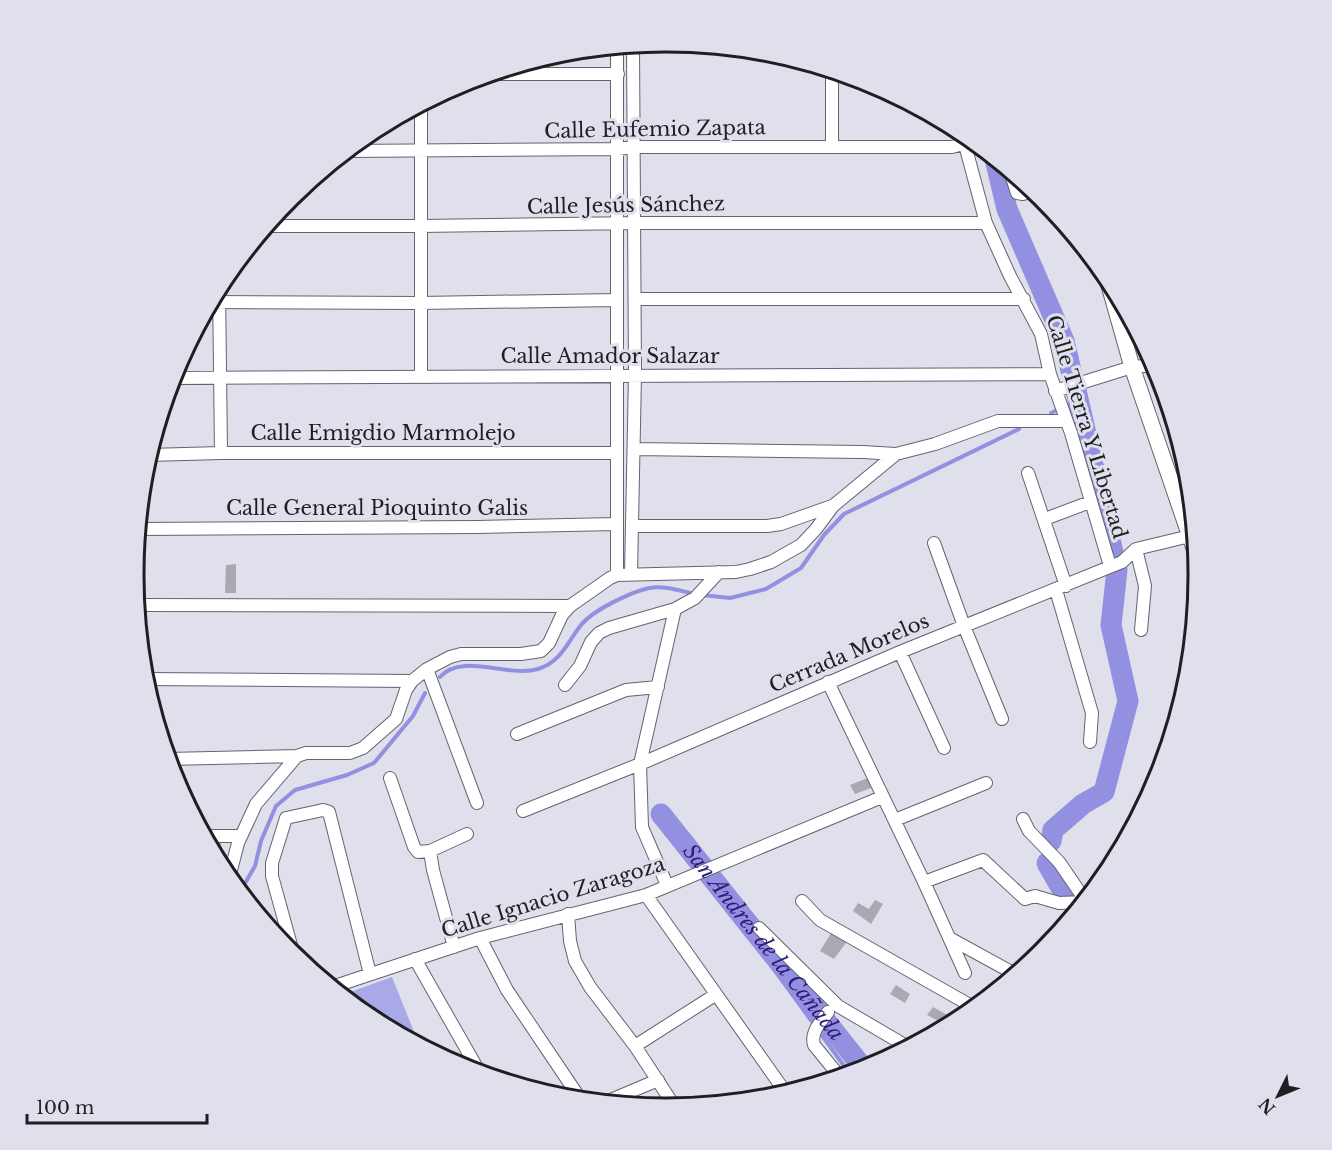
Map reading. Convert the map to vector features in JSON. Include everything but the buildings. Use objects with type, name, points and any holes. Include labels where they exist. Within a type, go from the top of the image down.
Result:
[{"type":"street","points":[[631,574],[635,449],[633,54]]},
{"type":"street","points":[[617,55],[617,575]]},
{"type":"street","points":[[518,74],[618,74]]},
{"type":"street","points":[[832,79],[832,147]]},
{"type":"street","points":[[421,114],[421,377]]},
{"type":"street","name":"Calle Eufemio Zapata","points":[[361,151],[633,147],[952,147],[960,143]]},
{"type":"street","name":"Calle Tierra Y Libertad","points":[[969,150],[986,223],[1010,276],[1041,334],[1050,374],[1090,502],[1115,564]]},
{"type":"street","name":"Calle Jesús Sánchez","points":[[277,226],[986,223]]},
{"type":"street","points":[[635,298],[1024,299]]},
{"type":"street","points":[[221,302],[420,303],[616,300]]},
{"type":"street","points":[[1116,311],[1132,367],[1185,516]]},
{"type":"street","points":[[215,312],[221,378],[221,453]]},
{"type":"street","points":[[1055,391],[1132,367],[1145,366]]},
{"type":"street","name":"Calle Amador Salazar","points":[[182,378],[1050,374]]},
{"type":"street","points":[[635,449],[896,454],[924,447],[998,421],[1066,421]]},
{"type":"street","name":"Calle Emigdio Marmolejo","points":[[158,455],[617,453]]},
{"type":"street","points":[[177,759],[350,753],[363,748],[396,719],[403,697],[412,681],[427,669],[456,655],[537,652],[549,643],[562,615],[570,606],[617,575],[736,572],[771,562],[793,550],[816,529],[833,506],[896,454]]},
{"type":"street","points":[[1028,473],[1045,519],[1092,713],[1090,742]]},
{"type":"street","points":[[1045,519],[1090,502]]},
{"type":"street","points":[[633,526],[767,526],[780,524],[833,506]]},
{"type":"street","name":"Calle General Pioquinto Galis","points":[[146,529],[465,528],[616,524]]},
{"type":"street","name":"Cerrada Morelos","points":[[523,811],[640,764],[900,652],[1061,588],[1115,564],[1136,549],[1187,537]]},
{"type":"street","points":[[934,543],[964,626],[1002,719]]},
{"type":"street","points":[[1136,549],[1145,586],[1141,630]]},
{"type":"street","points":[[565,685],[580,666],[591,642],[598,633],[675,609],[695,598],[720,572]]},
{"type":"street","points":[[145,605],[570,606]]},
{"type":"street","points":[[668,885],[642,826],[640,764],[675,609]]},
{"type":"street","points":[[900,652],[944,748]]},
{"type":"street","points":[[427,669],[477,803]]},
{"type":"street","points":[[154,679],[412,681]]},
{"type":"street","points":[[828,682],[966,974]]},
{"type":"street","points":[[517,734],[626,690],[657,687]]},
{"type":"street","points":[[233,866],[241,836],[256,804],[297,756]]},
{"type":"street","points":[[390,778],[414,847],[420,853],[430,851],[467,834]]},
{"type":"street","points":[[895,820],[986,783]]},
{"type":"street","name":"Calle Ignacio Zaragoza","points":[[341,984],[480,938],[646,894],[882,797]]},
{"type":"street","points":[[288,935],[272,876],[272,863],[286,818],[326,810],[330,816],[370,974]]},
{"type":"street","points":[[1023,819],[1029,831],[1059,862],[1080,894]]},
{"type":"street","points":[[214,836],[241,836]]},
{"type":"street","points":[[430,851],[454,947]]},
{"type":"street","points":[[924,882],[983,860],[1024,898],[1035,896],[1059,903],[1074,902]]},
{"type":"street","points":[[646,894],[780,1084]]},
{"type":"street","points":[[802,901],[820,920],[965,1003]]},
{"type":"street","points":[[568,914],[570,941],[575,961],[596,996],[635,1046],[669,1098]]},
{"type":"street","points":[[759,928],[838,1006],[900,1042]]},
{"type":"street","points":[[480,938],[507,990],[573,1089]]},
{"type":"street","points":[[951,939],[1009,970]]},
{"type":"street","points":[[415,959],[473,1061]]},
{"type":"street","points":[[635,1046],[715,995]]},
{"type":"street","points":[[828,1012],[812,1038],[814,1045],[834,1070]]},
{"type":"street","points":[[622,1095],[658,1080]]},
{"type":"shaded area","points":[[392,977],[414,1032],[376,1009],[351,992]]},
{"type":"waterway","points":[[998,171],[1007,209],[1064,341],[1073,379]]},
{"type":"waterway","name":"San Andres de la Cañada","points":[[1051,841],[1053,830],[1083,804],[1104,792],[1128,701],[1111,625],[1117,570],[1076,390]]},
{"type":"waterway","points":[[1051,413],[1078,400]]},
{"type":"waterway","points":[[702,595],[730,598],[766,589],[801,568],[824,535],[844,514],[1019,429]]},
{"type":"waterway","points":[[440,677],[449,670],[461,666],[514,671],[538,669],[558,657],[587,619],[623,598],[655,587],[695,594]]},
{"type":"waterway","points":[[245,884],[255,866],[261,841],[276,806],[295,790],[347,775],[374,763],[413,716],[425,693]]},
{"type":"waterway","points":[[661,814],[844,1066]]},
{"type":"waterway","name":"San Andres de la Cañada","points":[[661,814],[858,1061]]},
{"type":"waterway","name":"San Andres de la Cañada","points":[[1047,863],[1060,886],[1068,894]]}]
